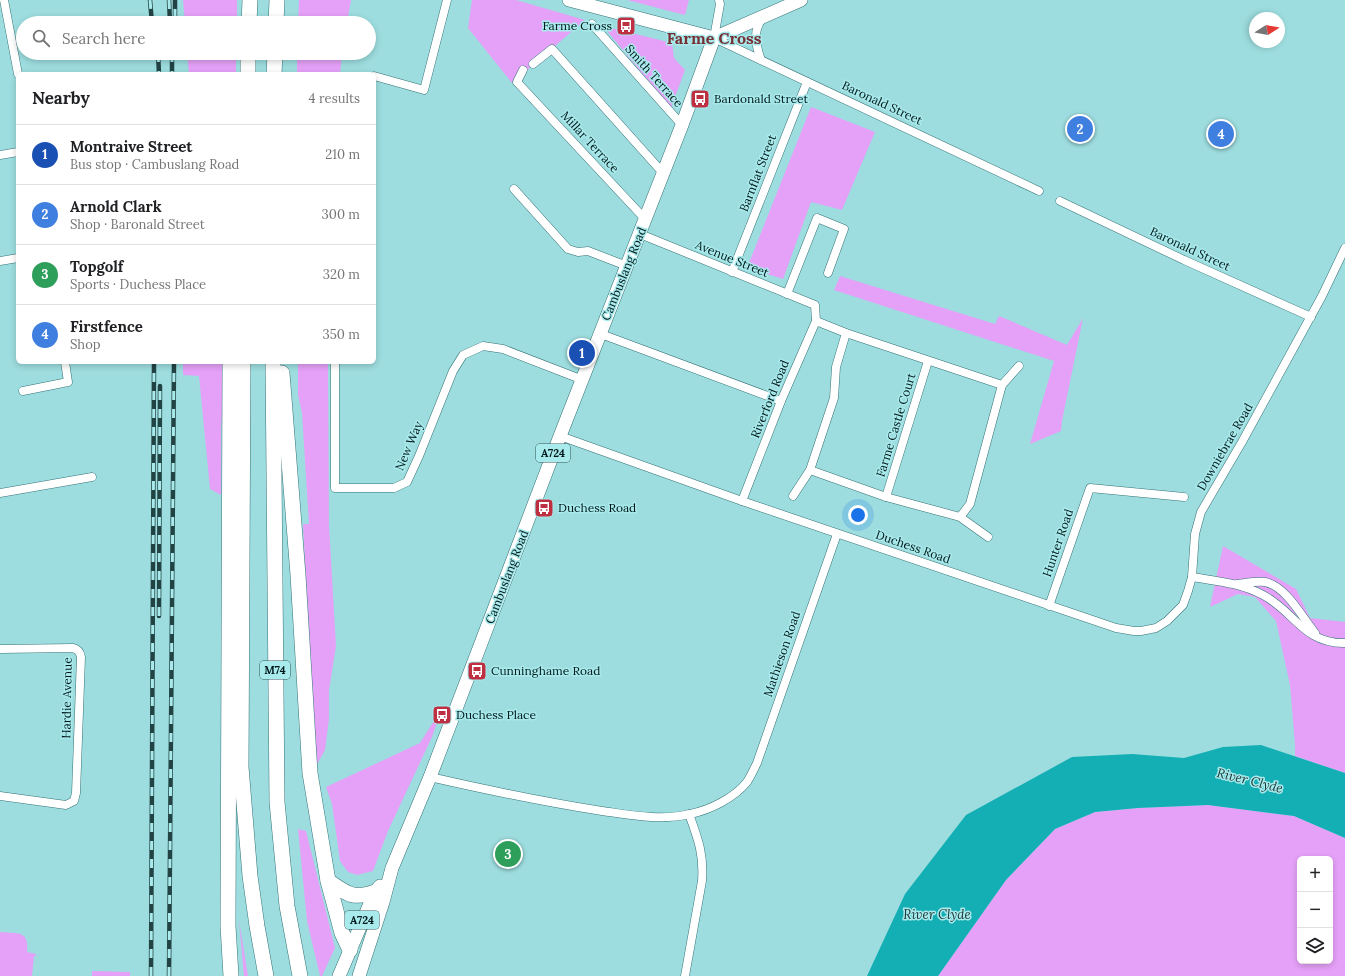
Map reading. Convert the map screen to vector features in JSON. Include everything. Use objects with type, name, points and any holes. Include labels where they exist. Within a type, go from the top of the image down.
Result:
[{"type":"highway","points":[[249,16],[250,0]]},
{"type":"highway","points":[[276,0],[276,16]]},
{"type":"highway","points":[[248,60],[248,72]]},
{"type":"highway","points":[[274,72],[275,60]]},
{"type":"highway","points":[[230,364],[228,926],[231,976]]},
{"type":"highway","points":[[243,364],[241,767],[250,876],[266,976]]},
{"type":"highway","name":"M74","points":[[273,364],[276,802],[287,906],[300,976]]},
{"type":"highway","name":"M74","points":[[282,364],[298,575],[310,773],[328,880],[342,933],[350,950]]},
{"type":"highway","points":[[328,880],[349,895],[356,896],[375,892]]},
{"type":"main road","points":[[569,0],[714,38],[801,0]]},
{"type":"main road","name":"Cambuslang Road","points":[[358,976],[383,902],[392,868],[430,778],[560,436],[646,219],[714,38]]},
{"type":"main road","name":"Cambuslang Road","points":[[338,976],[375,892],[392,868]]},
{"type":"main road","points":[[350,950],[358,976]]},
{"type":"street","points":[[4,0],[18,72]]},
{"type":"street","points":[[376,77],[424,90],[447,0]]},
{"type":"street","points":[[714,38],[720,4],[719,0]]},
{"type":"street","points":[[761,60],[756,43],[756,32],[765,16]]},
{"type":"street","name":"Smith Terrace","points":[[592,24],[682,125]]},
{"type":"street","name":"Baronald Street","points":[[714,38],[1039,191]]},
{"type":"street","points":[[533,64],[552,49],[663,173]]},
{"type":"street","name":"Millar Terrace","points":[[523,70],[517,82],[646,219]]},
{"type":"street","name":"Barnflat Street","points":[[732,272],[807,82]]},
{"type":"street","points":[[0,155],[16,152]]},
{"type":"street","points":[[514,188],[568,249],[578,252],[588,251],[627,266]]},
{"type":"street","name":"Baronald Street","points":[[1060,201],[1184,260],[1311,317]]},
{"type":"street","points":[[787,294],[817,218],[844,229],[828,274]]},
{"type":"street","name":"Avenue Street","points":[[640,234],[815,305]]},
{"type":"street","name":"Downiebrae Road","points":[[1123,630],[1148,630],[1167,621],[1182,605],[1192,577],[1195,534],[1201,512],[1242,442],[1311,317],[1345,248]]},
{"type":"street","points":[[0,261],[16,258]]},
{"type":"street","name":"Riverford Road","points":[[742,501],[781,401],[816,321],[815,305]]},
{"type":"street","name":"Farme Castle Court","points":[[816,321],[846,333],[1002,385]]},
{"type":"street","points":[[793,496],[810,470],[834,398],[836,367],[846,333]]},
{"type":"street","points":[[600,334],[781,401]]},
{"type":"street","name":"New Way","points":[[335,364],[335,488],[394,488],[407,482],[453,371],[463,355],[476,349],[483,346],[503,349],[582,380]]},
{"type":"street","name":"Farme Castle Court","points":[[886,497],[928,360]]},
{"type":"street","points":[[23,391],[68,382],[65,364]]},
{"type":"street","points":[[960,517],[970,504],[1002,385],[1019,366]]},
{"type":"street","name":"Duchess Road","points":[[560,436],[837,534],[1123,630]]},
{"type":"street","name":"Farme Castle Court","points":[[810,470],[886,497],[960,517],[988,537]]},
{"type":"street","points":[[0,493],[92,477]]},
{"type":"street","name":"Hunter Road","points":[[1049,606],[1090,488],[1184,497]]},
{"type":"street","name":"Mathieson Road","points":[[689,814],[702,811],[736,792],[747,781],[758,763],[837,534]]},
{"type":"street","points":[[1192,577],[1234,584],[1264,595],[1273,601],[1305,630],[1320,639],[1332,643],[1345,643]]},
{"type":"street","points":[[1234,584],[1266,582],[1276,587],[1287,597],[1320,639]]},
{"type":"street","name":"Hardie Avenue","points":[[0,649],[68,647],[77,649],[80,652],[81,657],[76,793],[74,801],[63,805],[0,796]]},
{"type":"street","points":[[430,778],[527,798],[624,814],[652,817],[674,817],[689,814],[699,840],[703,856],[703,868],[685,976]]},
{"type":"shaded area","points":[[183,0],[237,0],[237,16],[184,16]]},
{"type":"shaded area","points":[[299,0],[351,0],[348,16],[298,16]]},
{"type":"shaded area","points":[[472,0],[516,0],[585,20],[512,83],[468,28]]},
{"type":"shaded area","points":[[627,0],[689,0],[685,15]]},
{"type":"shaded area","points":[[603,26],[672,43],[674,58],[685,70],[671,108]]},
{"type":"shaded area","points":[[188,60],[236,60],[236,72],[189,72]]},
{"type":"shaded area","points":[[297,60],[341,60],[340,72],[297,72]]},
{"type":"shaded area","points":[[811,107],[875,132],[842,210],[811,202],[783,279],[747,268]]},
{"type":"shaded area","points":[[840,276],[995,324],[999,316],[1067,345],[1083,318],[1061,431],[1030,444],[1054,361],[834,290]]},
{"type":"shaded area","points":[[183,364],[225,364],[221,429],[221,495],[210,489],[199,376],[183,375]]},
{"type":"shaded area","points":[[298,364],[328,364],[329,525],[336,646],[329,690],[329,719],[325,750],[316,766],[303,524],[309,524],[302,413],[298,395]]},
{"type":"shaded area","points":[[1223,546],[1296,589],[1310,618],[1345,622],[1345,773],[1295,756],[1290,685],[1276,621],[1255,597],[1238,594],[1210,607]]},
{"type":"shaded area","points":[[442,708],[432,737],[388,831],[373,871],[357,875],[348,872],[340,861],[332,804],[326,787],[420,743]]},
{"type":"shaded area","points":[[1208,805],[1294,816],[1345,838],[1345,976],[938,976],[1006,880],[1055,829],[1095,812],[1138,808]]},
{"type":"shaded area","points":[[298,829],[306,831],[335,948],[322,976],[320,976],[307,921]]},
{"type":"shaded area","points":[[239,920],[248,976],[244,976]]},
{"type":"shaded area","points":[[0,932],[17,933],[24,937],[27,945],[27,952],[36,954],[36,956],[34,956],[32,976],[0,976]]},
{"type":"shaded area","points":[[92,971],[130,972],[130,976],[92,976]]},
{"type":"water","name":"River Clyde","points":[[1261,745],[1345,773],[1345,838],[1294,816],[1208,805],[1138,808],[1095,812],[1055,829],[1006,880],[938,976],[867,976],[905,894],[966,815],[1072,757],[1132,754],[1184,758],[1223,747]]},
{"type":"railway","points":[[150,0],[151,16]]},
{"type":"railway","points":[[169,0],[170,16]]},
{"type":"railway","points":[[175,0],[175,16]]},
{"type":"railway","points":[[158,60],[159,72]]},
{"type":"railway","points":[[172,60],[172,72]]},
{"type":"railway","points":[[151,976],[154,364]]},
{"type":"railway","points":[[169,976],[174,364]]},
{"type":"railway","points":[[159,616],[160,386]]},
{"type":"place","name":"Farme Cross","points":[[626,26]]},
{"type":"place","name":"Bardonald Street","points":[[700,99]]},
{"type":"place","name":"Arnold Clark","points":[[1080,129]]},
{"type":"place","name":"Firstfence","points":[[1221,134]]},
{"type":"place","name":"Montraive Street","points":[[582,353]]},
{"type":"place","name":"Duchess Road","points":[[544,508]]},
{"type":"place","name":"Cunninghame Road","points":[[477,671]]},
{"type":"place","name":"Duchess Place","points":[[442,715]]},
{"type":"place","name":"Topgolf","points":[[508,854]]},
{"type":"district","name":"Farme Cross","points":[[714,38]]}]
